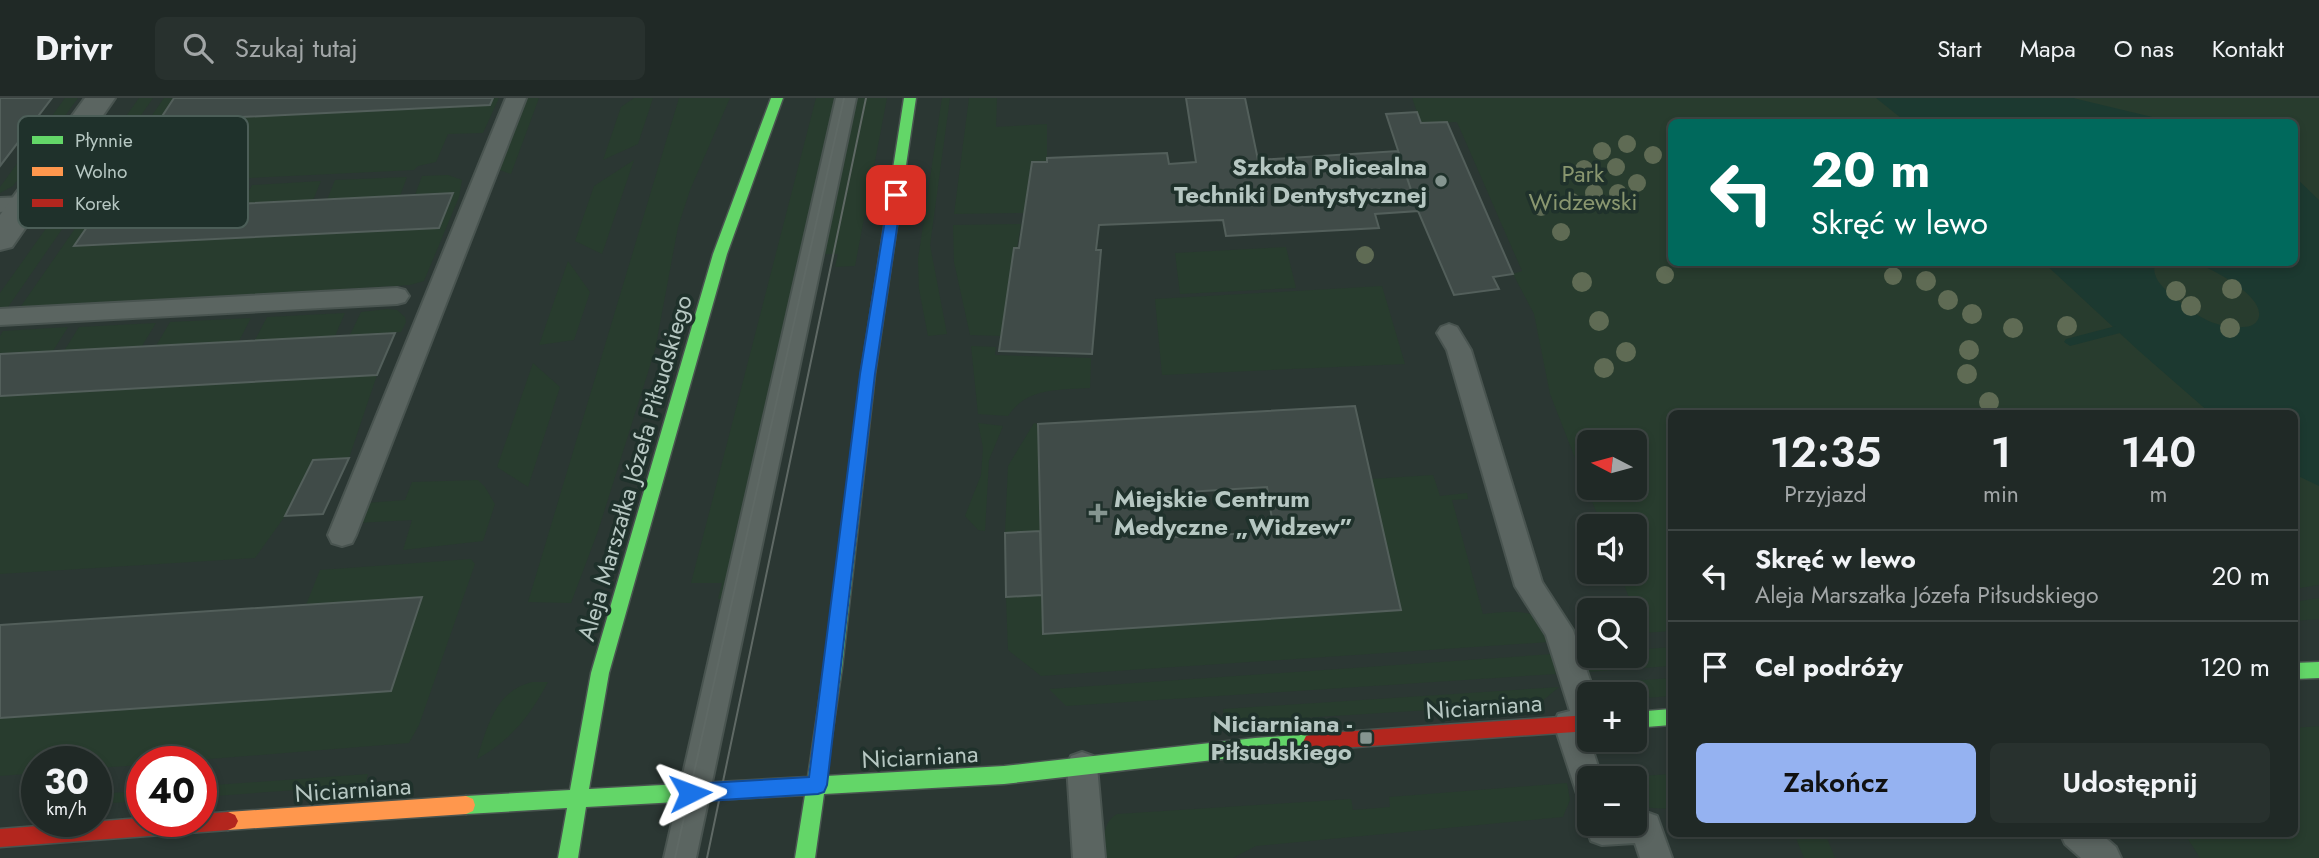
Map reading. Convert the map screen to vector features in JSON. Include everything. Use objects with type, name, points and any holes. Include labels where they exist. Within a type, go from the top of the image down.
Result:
[{"type":"main road","points":[[806,858],[818,785],[868,374],[910,98]]},
{"type":"main road","name":"Aleja Marszałka Józefa Piłsudskiego","points":[[568,858],[600,673],[720,254],[775,99]]},
{"type":"main road","points":[[2298,671],[2319,670]]},
{"type":"main road","points":[[1647,719],[1668,717]]},
{"type":"main road","name":"Niciarniana","points":[[0,838],[364,811],[1004,775],[1255,746],[1577,723]]},
{"type":"street","points":[[85,116],[100,98]]},
{"type":"street","points":[[0,239],[13,204]]},
{"type":"lane","points":[[342,535],[516,98]]},
{"type":"lane","points":[[680,858],[846,98]]},
{"type":"lane","points":[[0,317],[397,296]]},
{"type":"lane","points":[[1450,333],[1459,350],[1529,586],[1559,630],[1577,703]]},
{"type":"lane","points":[[1082,766],[1089,858]]},
{"type":"lane","points":[[1647,830],[1656,858]]},
{"type":"lane","points":[[2081,837],[2105,858]]},
{"type":"green space","points":[[65,98],[78,98],[65,116],[52,116]]},
{"type":"green space","points":[[139,98],[153,98],[141,116],[126,116]]},
{"type":"green space","points":[[164,98],[174,98],[163,116],[151,116]]},
{"type":"green space","points":[[493,98],[499,98],[483,133],[448,134],[436,162],[418,166],[414,170],[248,178],[248,117],[490,105]]},
{"type":"green space","points":[[523,98],[539,98],[511,174],[497,169]]},
{"type":"green space","points":[[634,98],[653,98],[638,144],[603,160],[621,107]]},
{"type":"green space","points":[[679,98],[730,98],[690,190],[678,227],[655,350],[598,531],[571,603],[528,602]]},
{"type":"green space","points":[[816,98],[837,98],[724,599],[718,599],[722,583],[691,583]]},
{"type":"green space","points":[[857,98],[887,98],[855,266],[835,267],[838,254],[824,254]]},
{"type":"green space","points":[[942,98],[950,98],[930,245],[947,334],[928,336],[919,289],[918,259]]},
{"type":"green space","points":[[969,98],[997,98],[996,127],[1047,124],[1047,162],[1032,162],[1024,213],[954,214]]},
{"type":"green space","name":"Park Widzewski","points":[[1412,98],[2319,98],[2319,585],[2298,588],[2298,410],[1668,410],[1668,631],[1647,633],[1647,598],[1629,598],[1624,584],[1647,584],[1647,514],[1597,514],[1591,500],[1647,500],[1647,430],[1577,430],[1577,463],[1550,394],[1534,314],[1513,274],[1522,271],[1457,122],[1421,123]]},
{"type":"green space","points":[[634,160],[602,254],[575,241],[594,186]]},
{"type":"green space","points":[[18,162],[18,179],[13,186],[0,193],[0,187]]},
{"type":"green space","points":[[448,175],[462,180],[459,197],[424,281],[410,285],[19,309],[75,228],[87,228],[75,246],[439,228],[453,194],[415,195],[422,176]]},
{"type":"green space","points":[[407,177],[400,196],[327,200],[335,180]]},
{"type":"green space","points":[[321,181],[313,200],[248,204],[248,193],[252,185]]},
{"type":"green space","points":[[1021,224],[1002,336],[970,335],[954,262],[953,225]]},
{"type":"green space","points":[[46,228],[63,228],[6,310],[0,310],[0,293]]},
{"type":"green space","points":[[1286,247],[1296,288],[1180,294],[1175,253]]},
{"type":"green space","points":[[568,261],[590,292],[574,340],[539,345]]},
{"type":"green space","points":[[1382,286],[1405,364],[1162,375],[1155,299]]},
{"type":"green space","points":[[397,310],[405,317],[406,322],[401,332],[350,335],[361,312]]},
{"type":"green space","points":[[345,313],[335,336],[255,340],[267,317]]},
{"type":"green space","points":[[251,318],[239,341],[156,346],[170,322]]},
{"type":"green space","points":[[156,323],[142,346],[64,351],[79,327]]},
{"type":"green space","points":[[68,327],[53,351],[0,355],[0,336],[3,331]]},
{"type":"green space","points":[[971,346],[996,347],[995,355],[1091,358],[1090,388],[1055,390],[1034,395],[1024,400],[1008,416],[978,414]]},
{"type":"green space","points":[[533,363],[560,387],[528,487],[497,467]]},
{"type":"green space","points":[[377,375],[349,458],[313,460],[285,516],[255,558],[0,574],[0,396]]},
{"type":"green space","points":[[978,423],[1003,426],[989,460],[985,531],[978,530],[965,516],[981,475],[983,448]]},
{"type":"green space","points":[[1034,423],[1038,424],[1040,531],[1005,533],[1008,466]]},
{"type":"green space","points":[[1433,475],[1440,496],[1467,493],[1468,499],[1452,500],[1483,614],[1520,612],[1535,615],[1542,618],[1550,642],[1041,676],[1008,650],[1006,597],[1042,595],[1044,634],[1401,610],[1371,479]]},
{"type":"green space","points":[[478,480],[495,504],[483,541],[403,550],[412,520],[357,523],[365,503],[405,500],[412,482]]},
{"type":"green space","points":[[471,559],[475,564],[419,725],[409,743],[217,758],[217,746],[126,746],[126,766],[112,767],[112,746],[21,746],[21,774],[0,776],[0,718],[391,691],[422,598],[306,605],[320,570]]},
{"type":"green space","points":[[2319,598],[2319,619],[2298,621],[2298,601]]},
{"type":"green space","points":[[1668,647],[1668,666],[1647,668],[1647,649]]},
{"type":"green space","points":[[1554,654],[1556,674],[1066,706],[1049,689]]},
{"type":"green space","points":[[1585,668],[1643,668],[1586,672]]},
{"type":"green space","points":[[1668,678],[1668,696],[1647,698],[1647,682],[1620,682]]},
{"type":"green space","points":[[532,682],[548,682],[534,706],[510,735],[477,759],[489,723],[501,702],[509,693]]},
{"type":"green space","points":[[1559,687],[1540,703],[1224,723],[1223,709]]},
{"type":"green space","points":[[2319,726],[2319,858],[2200,858],[2187,837],[2298,837],[2298,728]]},
{"type":"green space","points":[[368,774],[365,785],[217,796],[217,785]]},
{"type":"green space","points":[[1668,774],[1668,809],[1647,808],[1647,776]]},
{"type":"green space","points":[[1567,783],[1570,800],[1563,817],[1256,846],[1233,858],[1106,858],[1106,828],[1117,814],[1351,799],[1353,810],[1390,807],[1389,797]]},
{"type":"green space","points":[[126,792],[126,802],[112,803],[112,793]]},
{"type":"green space","points":[[1796,837],[1827,837],[1835,858],[1804,858]]},
{"type":"shaded area","points":[[1876,98],[2073,98],[2160,119],[1902,119]]},
{"type":"shaded area","points":[[2298,180],[2319,200],[2319,486],[2298,476],[2298,410],[2207,410],[2047,266],[2154,266],[2156,278],[2162,286],[2198,315],[2223,326],[2251,326],[2259,316],[2253,300],[2245,291],[2202,266],[2298,266]]},
{"type":"building","points":[[0,98],[52,98],[38,116],[18,116],[18,142],[0,166]]},
{"type":"building","points":[[174,98],[493,98],[490,105],[248,117],[162,116]]},
{"type":"building","points":[[1186,98],[1245,98],[1258,160],[1398,151],[1418,211],[1375,214],[1379,228],[1226,236],[1223,220],[1099,225],[1096,250],[1101,250],[1092,354],[999,351],[1014,248],[1019,248],[1032,162],[1047,162],[1047,158],[1167,153],[1169,164],[1196,162]]},
{"type":"building","name":"Szkoła Policealna Techniki Dentystycznej","points":[[1417,112],[1421,123],[1447,122],[1513,274],[1493,277],[1499,289],[1454,295],[1418,211],[1386,114]]},
{"type":"building","points":[[453,193],[439,228],[74,246],[86,228],[248,228],[248,203]]},
{"type":"building","points":[[395,333],[377,375],[0,396],[0,354]]},
{"type":"building","name":"Miejskie Centrum Medyczne „Widzew”","points":[[1355,406],[1401,610],[1043,634],[1038,424]],"holes":[[[1267,487],[1274,532],[1160,538],[1155,494]]]},
{"type":"building","points":[[349,458],[323,514],[285,516],[313,460]]},
{"type":"building","points":[[1040,531],[1042,595],[1006,597],[1005,533]]},
{"type":"building","points":[[422,597],[391,691],[0,718],[0,625]]},
{"type":"waterway","points":[[2070,342],[2116,330]]},
{"type":"tram line","points":[[675,858],[844,98]]},
{"type":"tram line","points":[[707,858],[866,98]]},
{"type":"traffic: fast","points":[[568,858],[600,673],[720,254],[777,98]]},
{"type":"traffic: fast","points":[[805,858],[833,668],[868,374],[910,98]]},
{"type":"traffic: fast","points":[[2298,671],[2319,670]]},
{"type":"traffic: fast","points":[[1647,719],[1668,717]]},
{"type":"traffic: fast","points":[[466,805],[1004,775],[1312,742]]},
{"type":"traffic: slow","points":[[228,821],[466,805]]},
{"type":"traffic: jam","points":[[1312,742],[1577,724]]},
{"type":"traffic: jam","points":[[0,838],[228,821]]},
{"type":"place","name":"Szkoła Policealna Techniki Dentystycznej","points":[[1441,181]]},
{"type":"place","name":"Miejskie Centrum Medyczne „Widzew”","points":[[1098,513]]},
{"type":"place","name":"Niciarniana - Piłsudskiego","points":[[1366,738]]},
{"type":"route","points":[[690,793],[818,785],[868,374],[896,195]]}]
